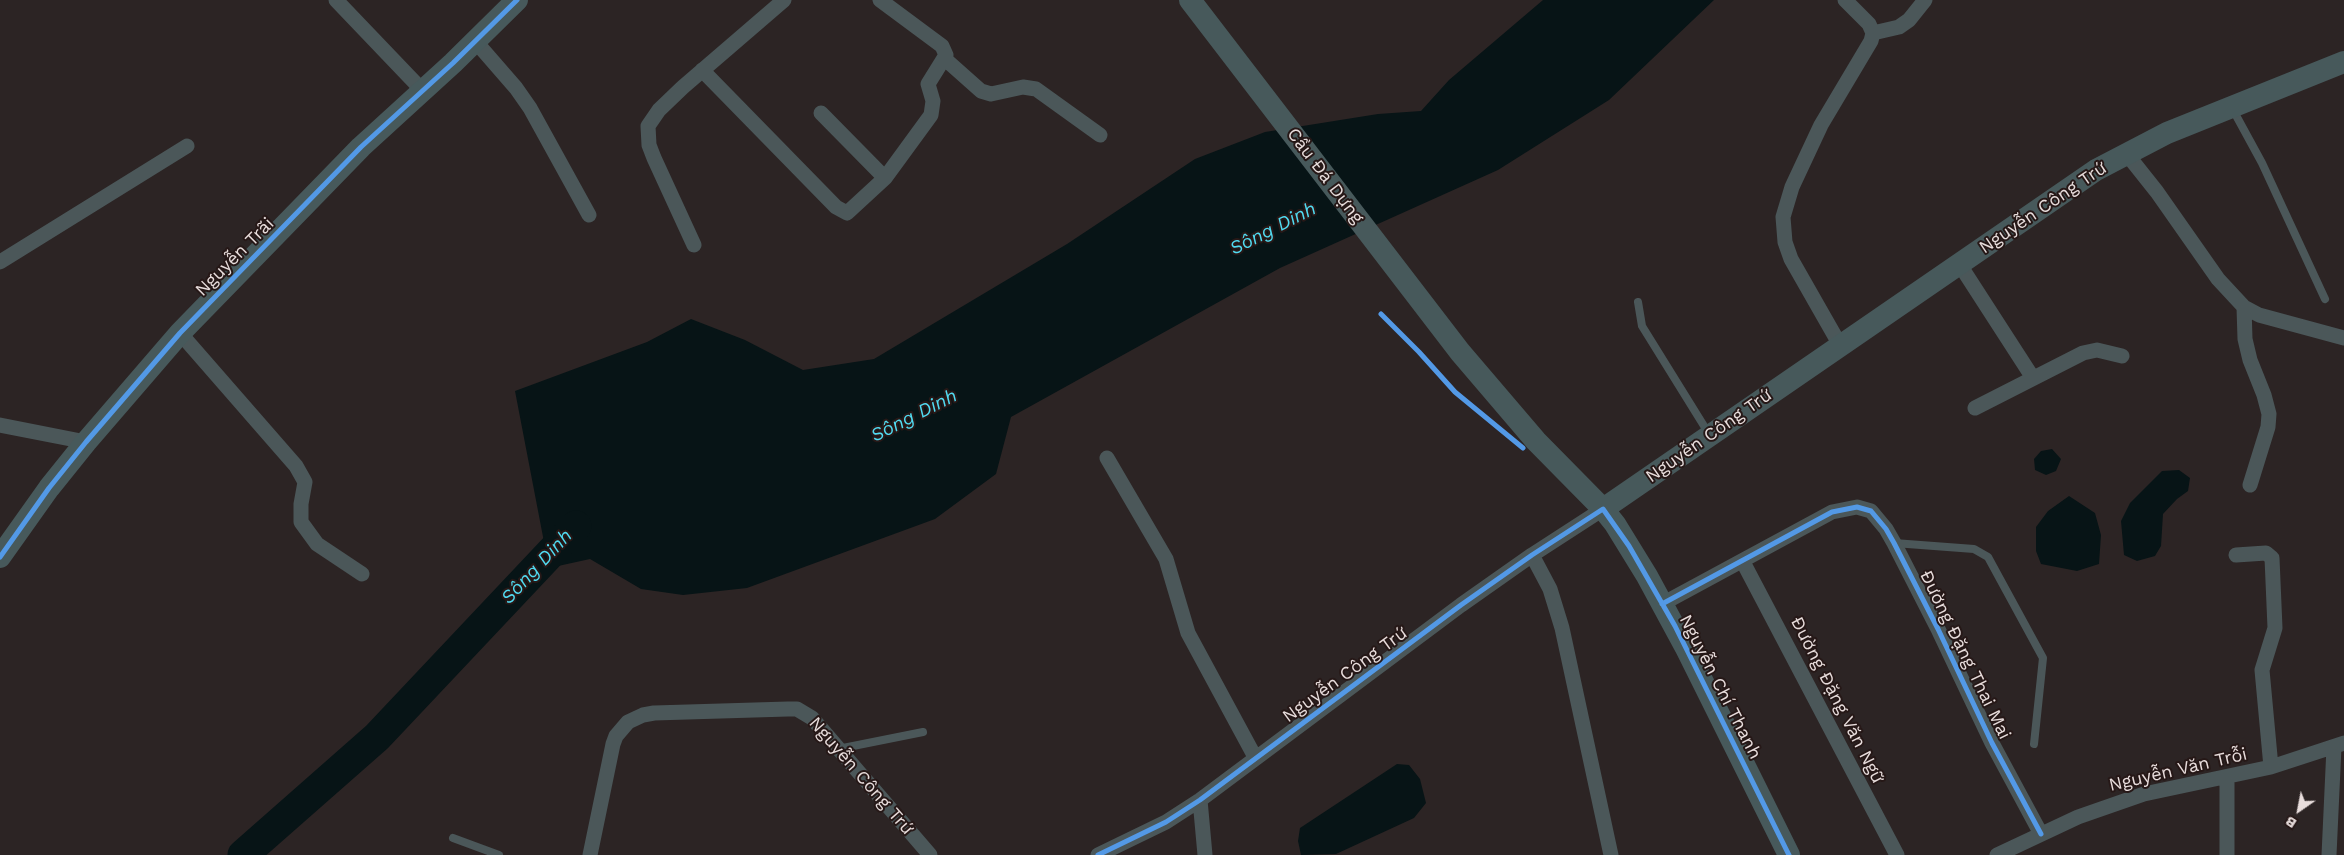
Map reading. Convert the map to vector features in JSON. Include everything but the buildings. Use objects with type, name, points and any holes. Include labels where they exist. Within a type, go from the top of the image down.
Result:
[{"type":"main road","name":"Nguyễn Trãi","points":[[0,557],[49,488],[180,333],[361,147],[476,42],[517,0]]},
{"type":"main road","name":"Cầu Đá Dựng","points":[[1190,0],[1460,352]]},
{"type":"main road","name":"Nguyễn Công Trứ","points":[[1604,510],[2075,184],[2126,153],[2231,106],[2344,62]]},
{"type":"main road","name":"Nguyễn Chí Thanh","points":[[1460,352],[1529,445],[1604,510],[1629,546],[1662,604],[1789,855]]},
{"type":"street","points":[[336,0],[422,90]]},
{"type":"street","points":[[694,245],[654,158],[648,133],[652,118],[702,70],[784,0]]},
{"type":"street","points":[[702,70],[841,211],[847,213],[885,178],[931,115],[933,105],[928,84],[945,59],[945,50],[942,46],[880,0]]},
{"type":"street","points":[[1840,345],[1791,259],[1785,242],[1783,217],[1792,187],[1818,132],[1865,54],[1873,33],[1869,24],[1845,0]]},
{"type":"street","points":[[1873,33],[1899,27],[1909,20],[1925,0]]},
{"type":"street","points":[[476,42],[516,88],[530,108],[589,215]]},
{"type":"street","points":[[945,59],[980,90],[991,94],[1023,87],[1036,89],[1100,135]]},
{"type":"street","points":[[821,113],[885,178]]},
{"type":"street","points":[[0,262],[187,146]]},
{"type":"street","points":[[2126,153],[2157,192],[2218,279],[2244,307],[2259,315],[2344,338]]},
{"type":"street","points":[[1960,265],[2033,378]]},
{"type":"street","points":[[2244,307],[2245,339],[2250,360],[2264,395],[2269,414],[2266,437],[2250,485]]},
{"type":"street","points":[[180,333],[296,466],[305,482],[300,522],[317,544],[362,574]]},
{"type":"street","points":[[1975,408],[2090,350],[2122,356]]},
{"type":"street","points":[[0,425],[86,442]]},
{"type":"street","points":[[1106,458],[1166,559],[1188,633],[1255,757]]},
{"type":"street","name":"Đường Đặng Thai Mai","points":[[1662,604],[1743,562],[1807,524],[1846,508],[1864,508],[1871,511],[1886,529],[1894,543],[1938,629],[1992,743],[2040,834]]},
{"type":"street","name":"Nguyễn Công Trứ","points":[[1098,855],[1166,822],[1200,800],[1255,757],[1532,555],[1604,510]]},
{"type":"street","points":[[2236,556],[2266,553],[2272,558],[2275,628],[2262,670],[2271,767]]},
{"type":"street","points":[[1532,555],[1550,589],[1562,628],[1611,855]]},
{"type":"street","name":"Đường Đặng Văn Ngữ","points":[[1743,562],[1897,855]]},
{"type":"street","name":"Nguyễn Công Trứ","points":[[590,855],[613,744],[622,728],[635,718],[654,713],[683,711],[797,709],[812,718],[930,855]]},
{"type":"street","points":[[2329,855],[2339,745]]},
{"type":"street","name":"Nguyễn Văn Trỗi","points":[[1997,855],[2093,811],[2144,794],[2271,767],[2339,745]]},
{"type":"street","points":[[2227,777],[2227,855]]},
{"type":"street","points":[[1200,800],[1205,855]]},
{"type":"lane","points":[[2231,106],[2262,163],[2325,299]]},
{"type":"lane","points":[[1638,302],[1642,326],[1710,436]]},
{"type":"lane","points":[[1894,543],[1974,549],[1988,557],[2043,658],[2034,744]]},
{"type":"lane","points":[[838,749],[924,732]]},
{"type":"lane","points":[[452,838],[499,855]]},
{"type":"water","points":[[1543,0],[1714,0],[1609,100],[1498,170],[1280,268],[1011,417],[996,474],[935,519],[747,588],[683,595],[641,589],[590,559],[549,568],[515,391],[647,342],[691,319],[745,340],[803,370],[874,359],[1067,244],[1195,159],[1265,132],[1378,114],[1421,111],[1449,80]]},
{"type":"water","points":[[2052,449],[2061,459],[2056,471],[2046,475],[2035,470],[2034,459],[2041,451]]},
{"type":"water","points":[[2179,470],[2190,478],[2188,491],[2177,499],[2163,514],[2161,546],[2155,556],[2137,561],[2124,555],[2121,521],[2130,503],[2162,471]]},
{"type":"water","points":[[2069,496],[2095,513],[2101,535],[2099,564],[2077,571],[2041,564],[2036,551],[2036,527],[2048,511]]},
{"type":"water","points":[[1397,764],[1409,765],[1420,779],[1426,803],[1414,818],[1336,854],[1301,855],[1298,841],[1300,828]]},
{"type":"waterway","name":"Sông Dinh","points":[[243,855],[377,737],[576,526]]},
{"type":"cycle path","points":[[0,557],[49,488],[180,333],[361,147],[453,63],[517,0]]},
{"type":"cycle path","points":[[1381,314],[1455,392],[1523,448]]},
{"type":"cycle path","points":[[1662,604],[1832,512],[1857,507],[1871,511],[1886,529],[1894,543],[1938,629],[1992,743],[2041,834]]},
{"type":"cycle path","points":[[1098,855],[1166,822],[1200,800],[1461,605],[1532,555],[1603,509],[1629,546],[1675,626],[1789,855]]}]
